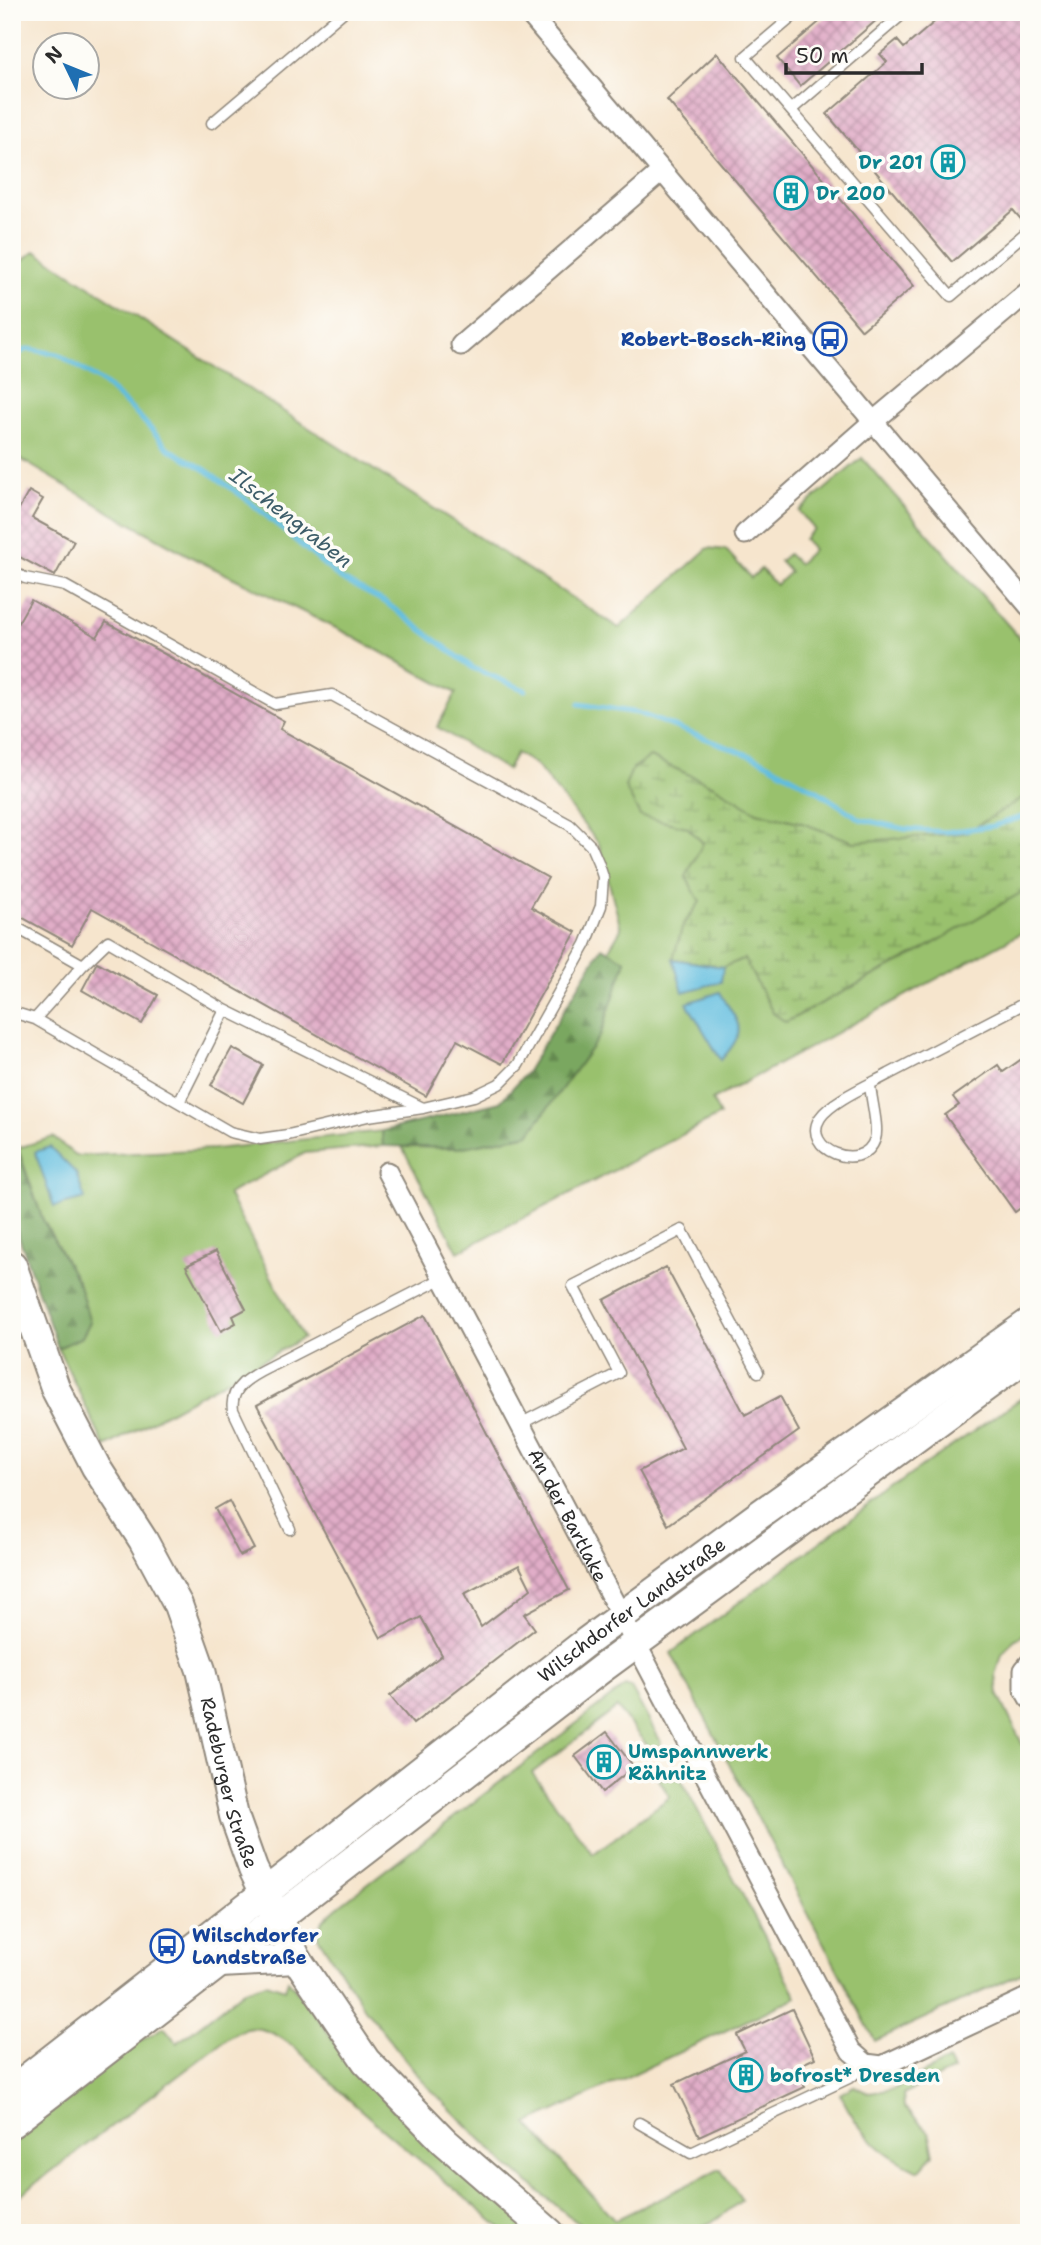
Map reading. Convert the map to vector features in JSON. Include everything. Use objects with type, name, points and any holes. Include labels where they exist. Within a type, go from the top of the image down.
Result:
[{"type":"main road","name":"Radeburger Straße","points":[[12,1265],[56,1390],[96,1467],[143,1540],[178,1605],[201,1670],[234,1816],[264,1894],[297,1959],[366,2061],[444,2141],[550,2233]]},
{"type":"main road","name":"Wilschdorfer Landstraße","points":[[12,2090],[621,1616],[1029,1322]]},
{"type":"main road","name":"Wilschdorfer Landstraße","points":[[12,2123],[636,1644],[1029,1355]]},
{"type":"main road","points":[[220,1963],[297,1959]]},
{"type":"street","points":[[528,12],[1029,606]]},
{"type":"street","points":[[461,345],[661,172]]},
{"type":"street","points":[[745,534],[1029,291]]},
{"type":"street","name":"An der Bartlake","points":[[387,1171],[851,2051],[874,2065]]},
{"type":"street","points":[[1029,1664],[1024,1670],[1024,1689],[1029,1698]]},
{"type":"street","points":[[874,2065],[1029,1997]]},
{"type":"lane","points":[[212,123],[343,12]]},
{"type":"lane","points":[[798,12],[745,57],[951,296],[1029,230]]},
{"type":"lane","points":[[791,110],[905,12]]},
{"type":"lane","points":[[12,572],[25,578],[65,586],[275,705],[332,695],[570,825],[591,846],[603,877],[601,906],[586,944],[518,1065],[499,1084],[474,1096],[423,1108],[368,1116],[260,1139],[230,1132],[35,1020],[12,1012]]},
{"type":"lane","points":[[12,925],[83,965]]},
{"type":"lane","points":[[35,1020],[108,941],[225,1010],[423,1108]]},
{"type":"lane","points":[[870,1085],[876,1138],[868,1150],[856,1156],[843,1157],[827,1151],[819,1141],[816,1126],[821,1116],[870,1085],[1029,1001]]},
{"type":"lane","points":[[178,1102],[225,1010]]},
{"type":"lane","points":[[520,1423],[618,1373],[573,1286],[682,1230],[758,1372]]},
{"type":"lane","points":[[290,1529],[233,1410],[232,1401],[238,1388],[246,1379],[443,1278]]},
{"type":"lane","points":[[639,2123],[691,2153],[874,2065]]},
{"type":"green space","points":[[35,251],[619,628],[708,548],[726,550],[751,578],[761,569],[776,585],[790,572],[780,561],[788,554],[798,564],[813,550],[804,539],[814,529],[799,511],[862,458],[1029,649],[1029,929],[712,1100],[720,1115],[458,1252],[402,1147],[458,1148],[529,1134],[626,961],[608,951],[621,929],[599,844],[536,765],[516,753],[507,770],[437,727],[456,693],[346,633],[195,559],[12,454],[12,269]]},
{"type":"green space","points":[[650,757],[714,786],[757,812],[799,822],[854,842],[965,833],[1029,794],[1029,888],[917,953],[786,1022],[773,1013],[744,959],[723,967],[673,959],[683,925],[700,902],[686,877],[703,843],[687,827],[640,816],[625,787],[632,769]]},
{"type":"green space","points":[[602,947],[626,961],[600,1036],[529,1134],[458,1148],[383,1146],[382,1131],[500,1102],[526,1073]]},
{"type":"green space","points":[[382,1131],[383,1146],[305,1153],[228,1194],[303,1338],[105,1447],[58,1348],[82,1337],[79,1285],[43,1220],[18,1148],[53,1137],[76,1156],[214,1149]]},
{"type":"green space","points":[[12,1135],[43,1220],[79,1285],[90,1322],[82,1337],[58,1348],[12,1217]]},
{"type":"green space","points":[[1029,1393],[1029,1632],[1014,1640],[1002,1655],[996,1675],[998,1694],[1029,1758],[1029,1970],[875,2041],[671,1653],[910,1475]]},
{"type":"green space","points":[[625,1686],[631,1688],[661,1742],[654,1754],[617,1708],[532,1773],[593,1854],[670,1797],[658,1778],[681,1779],[797,1997],[527,2124],[615,2220],[720,2169],[742,2200],[716,2220],[687,2233],[590,2233],[507,2165],[427,2086],[365,2009],[318,1937],[321,1924],[336,1908]]},
{"type":"green space","points":[[288,1980],[347,2059],[393,2109],[536,2233],[507,2233],[364,2113],[298,2050],[267,2031],[253,2028],[230,2037],[12,2201],[12,2136],[110,2059],[164,2027],[177,2043],[245,1990],[266,1983],[285,1989]]},
{"type":"green space","points":[[948,2060],[953,2070],[903,2094],[904,2107],[929,2132],[934,2154],[919,2171],[881,2149],[863,2131],[840,2094],[854,2086],[869,2093],[894,2089]]},
{"type":"water","points":[[673,959],[723,967],[721,982],[683,992]]},
{"type":"water","points":[[720,992],[738,1027],[736,1041],[721,1060],[687,1003]]},
{"type":"water","points":[[50,1147],[76,1173],[85,1199],[54,1207],[35,1152]]},
{"type":"building","points":[[831,12],[886,12],[800,86],[777,58]]},
{"type":"building","name":"Dr 201","points":[[946,12],[1029,12],[1029,223],[1025,224],[1013,210],[952,262],[827,114],[887,62],[880,54],[897,40],[904,48]]},
{"type":"building","name":"Dr 200","points":[[717,53],[914,286],[862,330],[667,100]]},
{"type":"building","points":[[29,491],[43,499],[32,518],[74,541],[55,576],[12,553],[12,521]]},
{"type":"building","points":[[31,600],[97,637],[106,622],[284,721],[280,729],[548,878],[531,907],[576,932],[502,1064],[457,1040],[426,1096],[92,908],[72,945],[12,912],[12,633]]},
{"type":"building","points":[[97,962],[158,995],[142,1024],[82,990]]},
{"type":"building","points":[[232,1048],[263,1065],[243,1103],[211,1085]]},
{"type":"building","points":[[1029,1054],[1029,1202],[1015,1212],[945,1115],[959,1105],[953,1097],[998,1065],[1003,1072]]},
{"type":"building","points":[[216,1251],[246,1309],[233,1316],[236,1323],[221,1331],[186,1266]]},
{"type":"building","points":[[666,1267],[745,1415],[780,1396],[799,1431],[668,1525],[639,1471],[683,1448],[604,1300]]},
{"type":"building","points":[[425,1315],[569,1590],[524,1614],[535,1629],[413,1724],[390,1696],[442,1655],[421,1617],[381,1638],[257,1405]],"holes":[[[519,1565],[531,1589],[481,1627],[464,1594]]]},
{"type":"building","points":[[229,1501],[254,1549],[240,1556],[215,1509]]},
{"type":"building","name":"Umspannwerk Rähnitz","points":[[607,1732],[634,1767],[602,1792],[575,1756]]},
{"type":"building","name":"bofrost* Dresden","points":[[792,2009],[815,2058],[796,2067],[805,2087],[699,2136],[674,2084],[745,2051],[737,2035]]},
{"type":"waterway","name":"Ilschengraben","points":[[12,356],[28,349],[58,354],[102,382],[139,416],[169,449],[206,470],[249,501],[341,579],[385,602],[473,668],[525,690]]},
{"type":"waterway","name":"Ilschengraben","points":[[579,704],[638,713],[762,760],[860,819],[905,829],[946,832],[993,826],[1029,815]]},
{"type":"place","name":"Dr 201","points":[[948,162]]},
{"type":"place","name":"Dr 200","points":[[791,193]]},
{"type":"place","name":"Robert-Bosch-Ring","points":[[830,339]]},
{"type":"place","name":"Umspannwerk Rähnitz","points":[[604,1762]]},
{"type":"place","name":"Wilschdorfer Landstraße","points":[[167,1946]]},
{"type":"place","name":"bofrost* Dresden","points":[[746,2075]]}]
